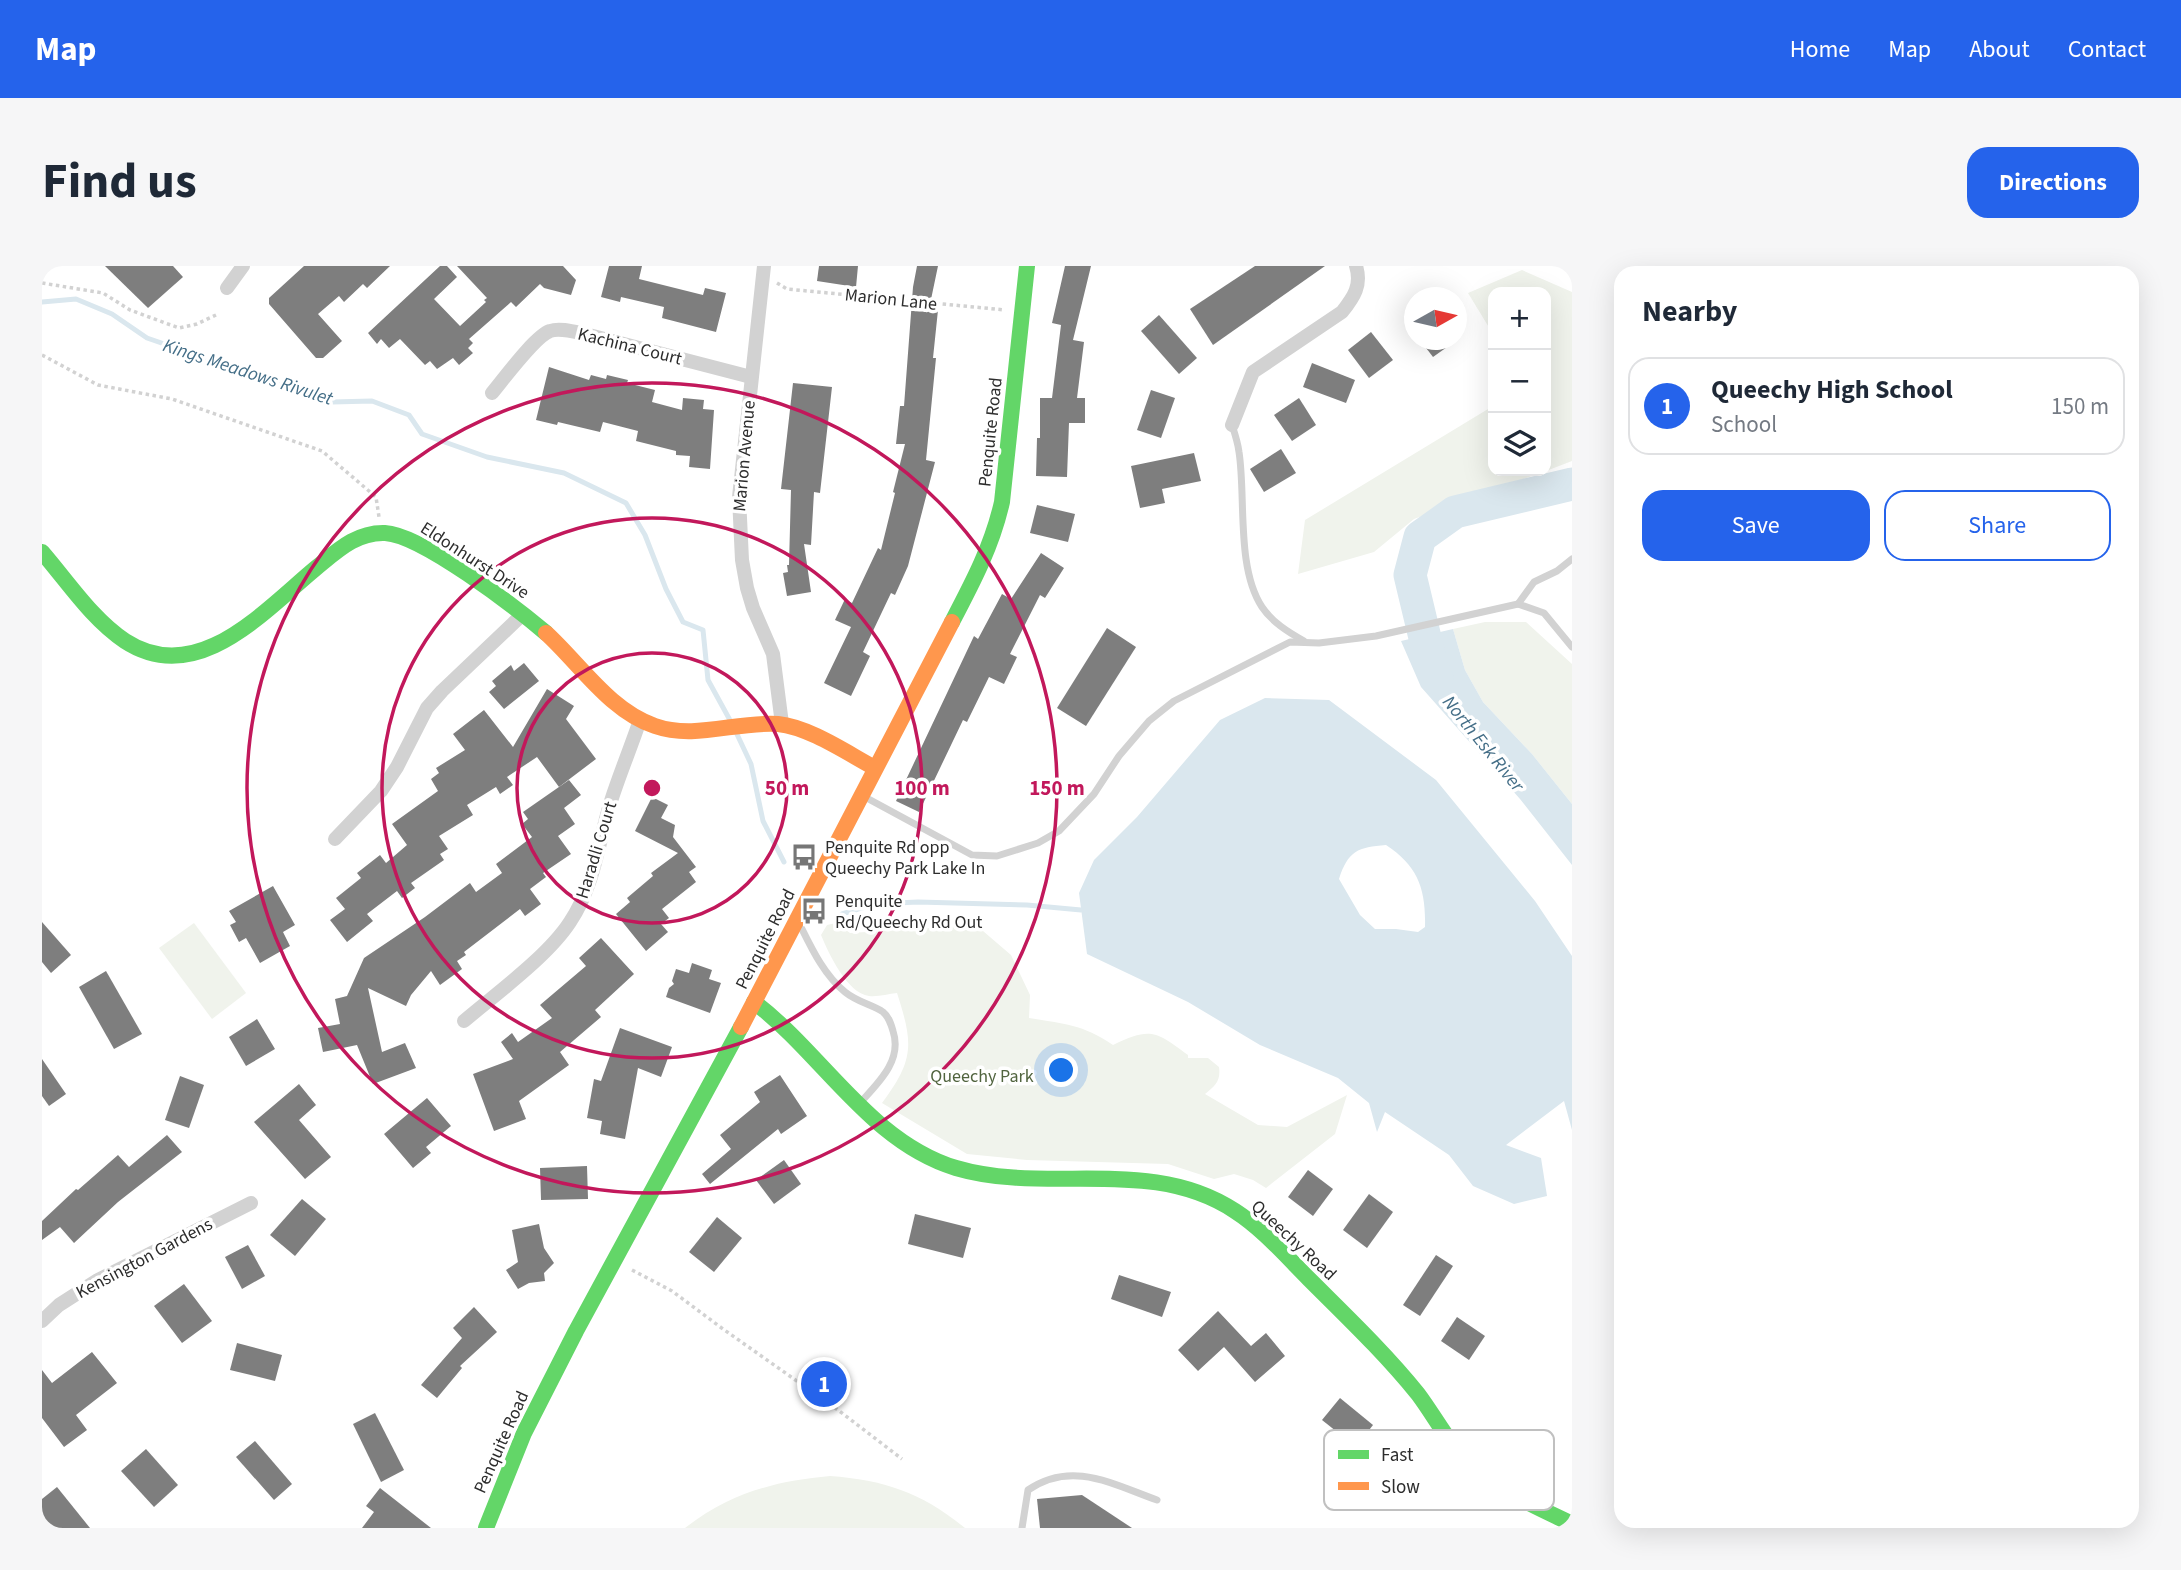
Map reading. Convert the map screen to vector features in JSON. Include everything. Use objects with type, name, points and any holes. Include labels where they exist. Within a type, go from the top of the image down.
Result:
[{"type":"street","points":[[227,288],[243,266]]},
{"type":"street","name":"Penquite Road","points":[[486,1528],[524,1433],[754,1002],[984,561],[995,533],[1002,502],[1027,266]]},
{"type":"street","points":[[1232,425],[1253,372],[1342,312],[1352,300],[1359,287],[1356,266]]},
{"type":"street","name":"Marion Avenue","points":[[764,270],[739,497],[741,548],[753,608],[773,654],[782,724]]},
{"type":"street","name":"Kachina Court","points":[[492,393],[536,341],[550,331],[589,335],[751,377]]},
{"type":"street","points":[[42,552],[108,626],[125,641],[159,656],[179,657],[199,654],[220,645],[345,544],[363,536],[382,533]]},
{"type":"street","name":"Eldonhurst Drive","points":[[382,533],[403,536],[430,550],[523,614],[558,644],[615,702],[640,720],[685,732],[782,724],[875,768]]},
{"type":"street","points":[[335,839],[381,791],[397,767],[427,708],[523,614]]},
{"type":"street","name":"Haradli Court","points":[[464,1021],[555,942],[570,922],[592,877],[611,802],[640,720]]},
{"type":"street","name":"Queechy Road","points":[[754,1002],[790,1031],[858,1106],[924,1155],[961,1169],[1003,1176],[1118,1178],[1169,1184],[1200,1193],[1228,1206],[1255,1227],[1413,1387],[1444,1430]]},
{"type":"street","name":"Kensington Gardens","points":[[42,1321],[59,1305],[98,1280],[251,1203]]},
{"type":"street","name":"Queechy Road","points":[[1544,1510],[1572,1524]]},
{"type":"lane","points":[[1232,425],[1239,451],[1246,554],[1253,589],[1262,607],[1282,628],[1304,641]]},
{"type":"lane","points":[[1518,604],[1534,582],[1558,571],[1572,559]]},
{"type":"lane","points":[[861,795],[972,855],[998,856],[1038,844],[1059,831],[1094,794],[1119,756],[1149,720],[1174,701],[1290,642],[1320,643],[1376,636],[1518,604],[1544,613],[1572,647]]},
{"type":"lane","points":[[796,918],[815,955],[845,992],[864,1005],[882,1011],[890,1019],[896,1040],[893,1060],[886,1073],[858,1106]]},
{"type":"lane","points":[[1021,1528],[1028,1490],[1053,1477],[1074,1474],[1101,1480],[1157,1500]]},
{"type":"path","name":"Marion Lane","points":[[764,270],[787,289],[1022,312]]},
{"type":"path","points":[[42,283],[103,293],[130,310],[179,328],[197,324],[216,314]]},
{"type":"path","points":[[42,355],[98,385],[172,399],[322,451],[376,498],[382,533]]},
{"type":"path","points":[[614,1261],[672,1291],[902,1459]]},
{"type":"green space","points":[[1522,270],[1572,292],[1572,461],[1551,469],[1551,287],[1488,287],[1488,326],[1468,293]]},
{"type":"green space","points":[[1488,409],[1488,476],[1531,476],[1414,519],[1374,552],[1298,574],[1305,520]]},
{"type":"green space","points":[[1485,622],[1526,622],[1572,664],[1572,804],[1532,754],[1483,702],[1465,670],[1453,629]]},
{"type":"green space","points":[[194,923],[246,993],[212,1019],[159,948]]},
{"type":"green space","name":"Queechy Park","points":[[836,923],[850,933],[976,925],[1011,955],[1030,995],[1029,1018],[1082,1029],[1113,1045],[1136,1036],[1152,1034],[1168,1041],[1188,1055],[1188,1058],[1208,1058],[1219,1067],[1219,1076],[1214,1086],[1205,1094],[1258,1125],[1287,1127],[1347,1095],[1335,1134],[1266,1188],[1253,1180],[1234,1174],[1214,1179],[1168,1164],[1027,1160],[967,1154],[882,1103],[901,1074],[905,1062],[908,1050],[906,1025],[897,993],[869,996],[853,988],[846,980],[821,935],[827,925]]},
{"type":"green space","points":[[830,1476],[868,1481],[902,1490],[934,1506],[965,1528],[685,1528],[736,1497],[772,1485]]},
{"type":"water","points":[[1453,629],[1465,670],[1483,702],[1532,754],[1572,804],[1572,865],[1520,799],[1421,687],[1401,641]]},
{"type":"water","points":[[1265,698],[1329,700],[1436,780],[1535,901],[1572,956],[1572,1130],[1564,1101],[1506,1145],[1541,1158],[1547,1196],[1514,1204],[1473,1186],[1449,1155],[1385,1112],[1377,1132],[1369,1103],[1338,1078],[1260,1045],[1188,1002],[1087,954],[1079,893],[1094,860],[1137,817],[1220,720]],"holes":[[[1386,845],[1413,870],[1422,890],[1425,927],[1418,932],[1375,929],[1360,915],[1339,879],[1350,856],[1361,849]]]},
{"type":"building","points":[[105,266],[173,266],[183,277],[148,308]]},
{"type":"building","points":[[304,266],[390,266],[367,288],[363,284],[344,302],[339,296],[318,314],[342,341],[323,358],[316,358],[269,304],[269,298]]},
{"type":"building","points":[[440,266],[447,266],[457,277],[434,299],[460,326],[487,298],[457,266],[563,266],[576,280],[571,295],[544,288],[540,284],[516,307],[511,302],[469,339],[473,343],[468,348],[473,353],[459,365],[453,358],[437,369],[430,361],[425,365],[400,339],[389,348],[381,339],[377,344],[368,333]]},
{"type":"building","points":[[609,266],[642,266],[639,279],[703,295],[705,288],[726,293],[716,332],[662,318],[664,307],[621,297],[620,302],[601,297]]},
{"type":"building","points":[[819,266],[858,266],[856,287],[817,281]]},
{"type":"building","points":[[917,266],[938,266],[929,309],[938,310],[926,460],[935,462],[908,566],[895,595],[891,593],[863,652],[870,656],[851,696],[824,683],[851,627],[835,620],[845,599],[852,603],[878,548],[881,550],[895,493],[893,492],[905,444],[896,444],[900,406],[904,406]]},
{"type":"building","points":[[1065,266],[1091,266],[1073,340],[1084,342],[1077,398],[1085,398],[1085,423],[1069,423],[1067,477],[1036,476],[1040,398],[1052,398],[1061,325],[1052,323]]},
{"type":"building","points":[[1255,266],[1325,266],[1213,345],[1190,309]]},
{"type":"building","points":[[1159,315],[1197,358],[1179,374],[1141,331]]},
{"type":"building","points":[[1371,332],[1393,360],[1369,378],[1348,350]]},
{"type":"building","points":[[1428,350],[1443,350],[1433,357]]},
{"type":"building","points":[[1312,363],[1355,380],[1346,403],[1303,387]]},
{"type":"building","points":[[549,367],[589,380],[591,375],[606,379],[607,375],[628,380],[627,383],[655,390],[652,402],[682,410],[683,398],[704,400],[703,409],[714,410],[710,469],[689,467],[690,456],[676,455],[676,451],[636,441],[638,431],[603,422],[600,432],[536,420]]},
{"type":"building","points":[[793,383],[832,387],[820,493],[814,492],[811,545],[804,544],[811,592],[787,596],[783,573],[788,572],[789,565],[791,490],[781,489]]},
{"type":"building","points":[[1151,390],[1175,398],[1161,438],[1137,430]]},
{"type":"building","points":[[1299,398],[1316,425],[1292,441],[1274,415]]},
{"type":"building","points":[[1281,449],[1296,473],[1264,492],[1250,469]]},
{"type":"building","points":[[1194,453],[1201,481],[1162,489],[1165,503],[1140,508],[1131,466]]},
{"type":"building","points":[[1037,505],[1075,514],[1068,542],[1030,533]]},
{"type":"building","points":[[1041,553],[1064,568],[1045,598],[1040,595],[1010,654],[1017,657],[1004,684],[989,677],[967,722],[963,720],[919,812],[896,801],[974,636],[978,639],[1002,594],[1011,599]]},
{"type":"building","points":[[1107,628],[1136,647],[1086,726],[1057,708]]},
{"type":"building","points":[[524,663],[539,681],[504,709],[489,692],[496,686],[492,681],[511,665],[514,671]]},
{"type":"building","points":[[547,689],[574,706],[566,719],[596,759],[559,787],[537,757],[507,777],[513,785],[500,794],[496,787],[467,805],[473,815],[439,836],[448,849],[440,854],[444,860],[411,883],[415,888],[402,898],[397,891],[367,914],[373,921],[347,942],[330,920],[345,909],[336,898],[361,878],[357,873],[380,855],[386,863],[407,845],[392,824],[438,791],[431,779],[439,773],[436,768],[465,750],[453,734],[484,710],[513,747]]},
{"type":"building","points":[[569,780],[581,795],[564,808],[575,824],[558,836],[571,854],[543,873],[546,877],[530,889],[541,904],[525,916],[520,909],[464,952],[466,955],[457,961],[462,969],[440,985],[431,971],[411,995],[406,1006],[368,988],[382,1052],[405,1043],[416,1068],[373,1084],[357,1045],[323,1052],[318,1028],[340,1024],[335,999],[347,996],[364,958],[470,883],[476,892],[502,873],[496,864],[532,837],[522,824],[528,819],[523,812]]},
{"type":"building","points":[[652,797],[668,805],[661,818],[675,825],[673,837],[696,867],[689,872],[696,882],[662,909],[669,918],[661,924],[668,932],[646,951],[616,914],[630,902],[627,898],[653,876],[651,873],[678,853],[635,831]]},
{"type":"building","points":[[273,886],[295,925],[283,932],[290,946],[260,963],[246,938],[239,942],[230,925],[236,922],[229,911]]},
{"type":"building","points":[[42,922],[71,955],[51,973],[42,962]]},
{"type":"building","points":[[601,938],[634,974],[595,1010],[601,1017],[560,1052],[569,1065],[519,1101],[526,1119],[494,1131],[473,1074],[513,1059],[501,1042],[512,1033],[518,1042],[552,1018],[540,1005],[586,966],[579,958]]},
{"type":"building","points":[[692,963],[712,970],[709,979],[721,983],[710,1013],[666,997],[669,988],[674,984],[672,981],[676,969],[689,973]]},
{"type":"building","points":[[106,971],[142,1034],[114,1049],[79,987]]},
{"type":"building","points":[[257,1019],[275,1049],[246,1066],[229,1037]]},
{"type":"building","points":[[620,1028],[672,1047],[661,1077],[638,1068],[625,1139],[600,1134],[602,1121],[587,1118],[594,1079],[601,1081]]},
{"type":"building","points":[[42,1059],[66,1094],[49,1106],[42,1096]]},
{"type":"building","points":[[780,1075],[807,1116],[781,1134],[778,1129],[710,1184],[702,1174],[731,1149],[720,1135],[760,1102],[754,1092]]},
{"type":"building","points":[[180,1076],[204,1085],[189,1128],[165,1120]]},
{"type":"building","points":[[299,1084],[316,1105],[299,1120],[331,1157],[305,1179],[254,1122]]},
{"type":"building","points":[[427,1098],[451,1126],[426,1147],[431,1153],[413,1168],[384,1134]]},
{"type":"building","points":[[167,1135],[182,1152],[118,1202],[74,1243],[60,1227],[42,1240],[42,1221],[76,1189],[118,1155],[129,1167]]},
{"type":"building","points":[[784,1160],[801,1184],[774,1204],[756,1180]]},
{"type":"building","points":[[587,1166],[588,1199],[541,1200],[540,1168]]},
{"type":"building","points":[[1308,1170],[1333,1189],[1313,1216],[1288,1197]]},
{"type":"building","points":[[1369,1194],[1393,1212],[1367,1248],[1343,1230]]},
{"type":"building","points":[[302,1199],[326,1219],[295,1256],[270,1235]]},
{"type":"building","points":[[915,1214],[971,1228],[963,1258],[908,1244]]},
{"type":"building","points":[[717,1217],[742,1238],[714,1272],[689,1252]]},
{"type":"building","points":[[539,1224],[544,1248],[554,1263],[544,1273],[545,1281],[529,1283],[518,1289],[506,1270],[518,1262],[512,1230]]},
{"type":"building","points":[[248,1245],[265,1276],[242,1289],[225,1257]]},
{"type":"building","points":[[1436,1255],[1453,1266],[1420,1316],[1403,1305]]},
{"type":"building","points":[[1119,1275],[1171,1292],[1162,1317],[1111,1299]]},
{"type":"building","points":[[184,1284],[212,1321],[182,1343],[154,1306]]},
{"type":"building","points":[[474,1307],[497,1332],[460,1366],[462,1368],[437,1398],[421,1385],[462,1338],[453,1328]]},
{"type":"building","points":[[1218,1311],[1251,1346],[1266,1333],[1285,1356],[1255,1382],[1224,1347],[1198,1371],[1178,1350]]},
{"type":"building","points":[[1457,1317],[1485,1336],[1469,1360],[1441,1341]]},
{"type":"building","points":[[237,1343],[282,1355],[275,1381],[230,1370]]},
{"type":"building","points":[[92,1352],[117,1383],[76,1415],[87,1430],[64,1447],[42,1418],[42,1370],[52,1383]]},
{"type":"building","points":[[1340,1398],[1373,1425],[1369,1430],[1335,1430],[1322,1420]]},
{"type":"building","points":[[375,1413],[404,1470],[381,1482],[353,1424]]},
{"type":"building","points":[[255,1441],[292,1484],[274,1500],[236,1457]]},
{"type":"building","points":[[146,1449],[178,1485],[154,1507],[121,1471]]},
{"type":"building","points":[[57,1487],[90,1528],[42,1528],[42,1499]]},
{"type":"building","points":[[380,1488],[431,1528],[362,1528],[374,1512],[366,1506]]},
{"type":"building","points":[[1082,1495],[1132,1528],[1040,1528],[1037,1499]]},
{"type":"waterway","name":"Kings Meadows Rivulet","points":[[42,302],[76,299],[112,314],[147,338],[332,402],[372,401],[409,415],[422,434],[487,457],[564,473],[626,503],[645,535],[666,589],[683,622],[703,630],[708,680],[731,722]]},
{"type":"waterway","name":"North Esk River","points":[[1437,679],[1410,575],[1420,537],[1455,512],[1572,484]]},
{"type":"waterway","name":"Kings Meadows Rivulet","points":[[735,730],[751,764],[763,821],[784,862]]},
{"type":"waterway","name":"Kings Meadows Rivulet","points":[[842,914],[875,904],[918,902],[1027,905],[1081,910]]},
{"type":"traffic: fast","points":[[952,622],[987,549],[1002,502],[1027,266]]},
{"type":"traffic: fast","points":[[42,552],[102,622],[125,641],[152,653],[178,655],[203,650],[228,638],[252,622],[339,549],[356,539],[385,533],[401,537],[444,559],[491,590],[546,633]]},
{"type":"traffic: fast","points":[[754,1002],[803,1046],[872,1118],[925,1156],[956,1168],[991,1175],[1134,1180],[1169,1184],[1203,1194],[1235,1211],[1274,1243],[1379,1349],[1418,1394],[1443,1430]]},
{"type":"traffic: fast","points":[[486,1528],[524,1433],[576,1331],[741,1027]]},
{"type":"traffic: fast","points":[[1543,1510],[1572,1524]]},
{"type":"traffic: slow","points":[[741,1027],[952,622]]},
{"type":"traffic: slow","points":[[546,633],[596,686],[624,710],[655,726],[685,731],[763,724],[790,726],[828,742],[875,768]]},
{"type":"place","name":"Penquite Rd opp Queechy Park Lake In","points":[[804,857]]},
{"type":"place","name":"Penquite Rd/Queechy Rd Out","points":[[814,911]]},
{"type":"place","name":"Queechy High School","points":[[824,1384]]}]
